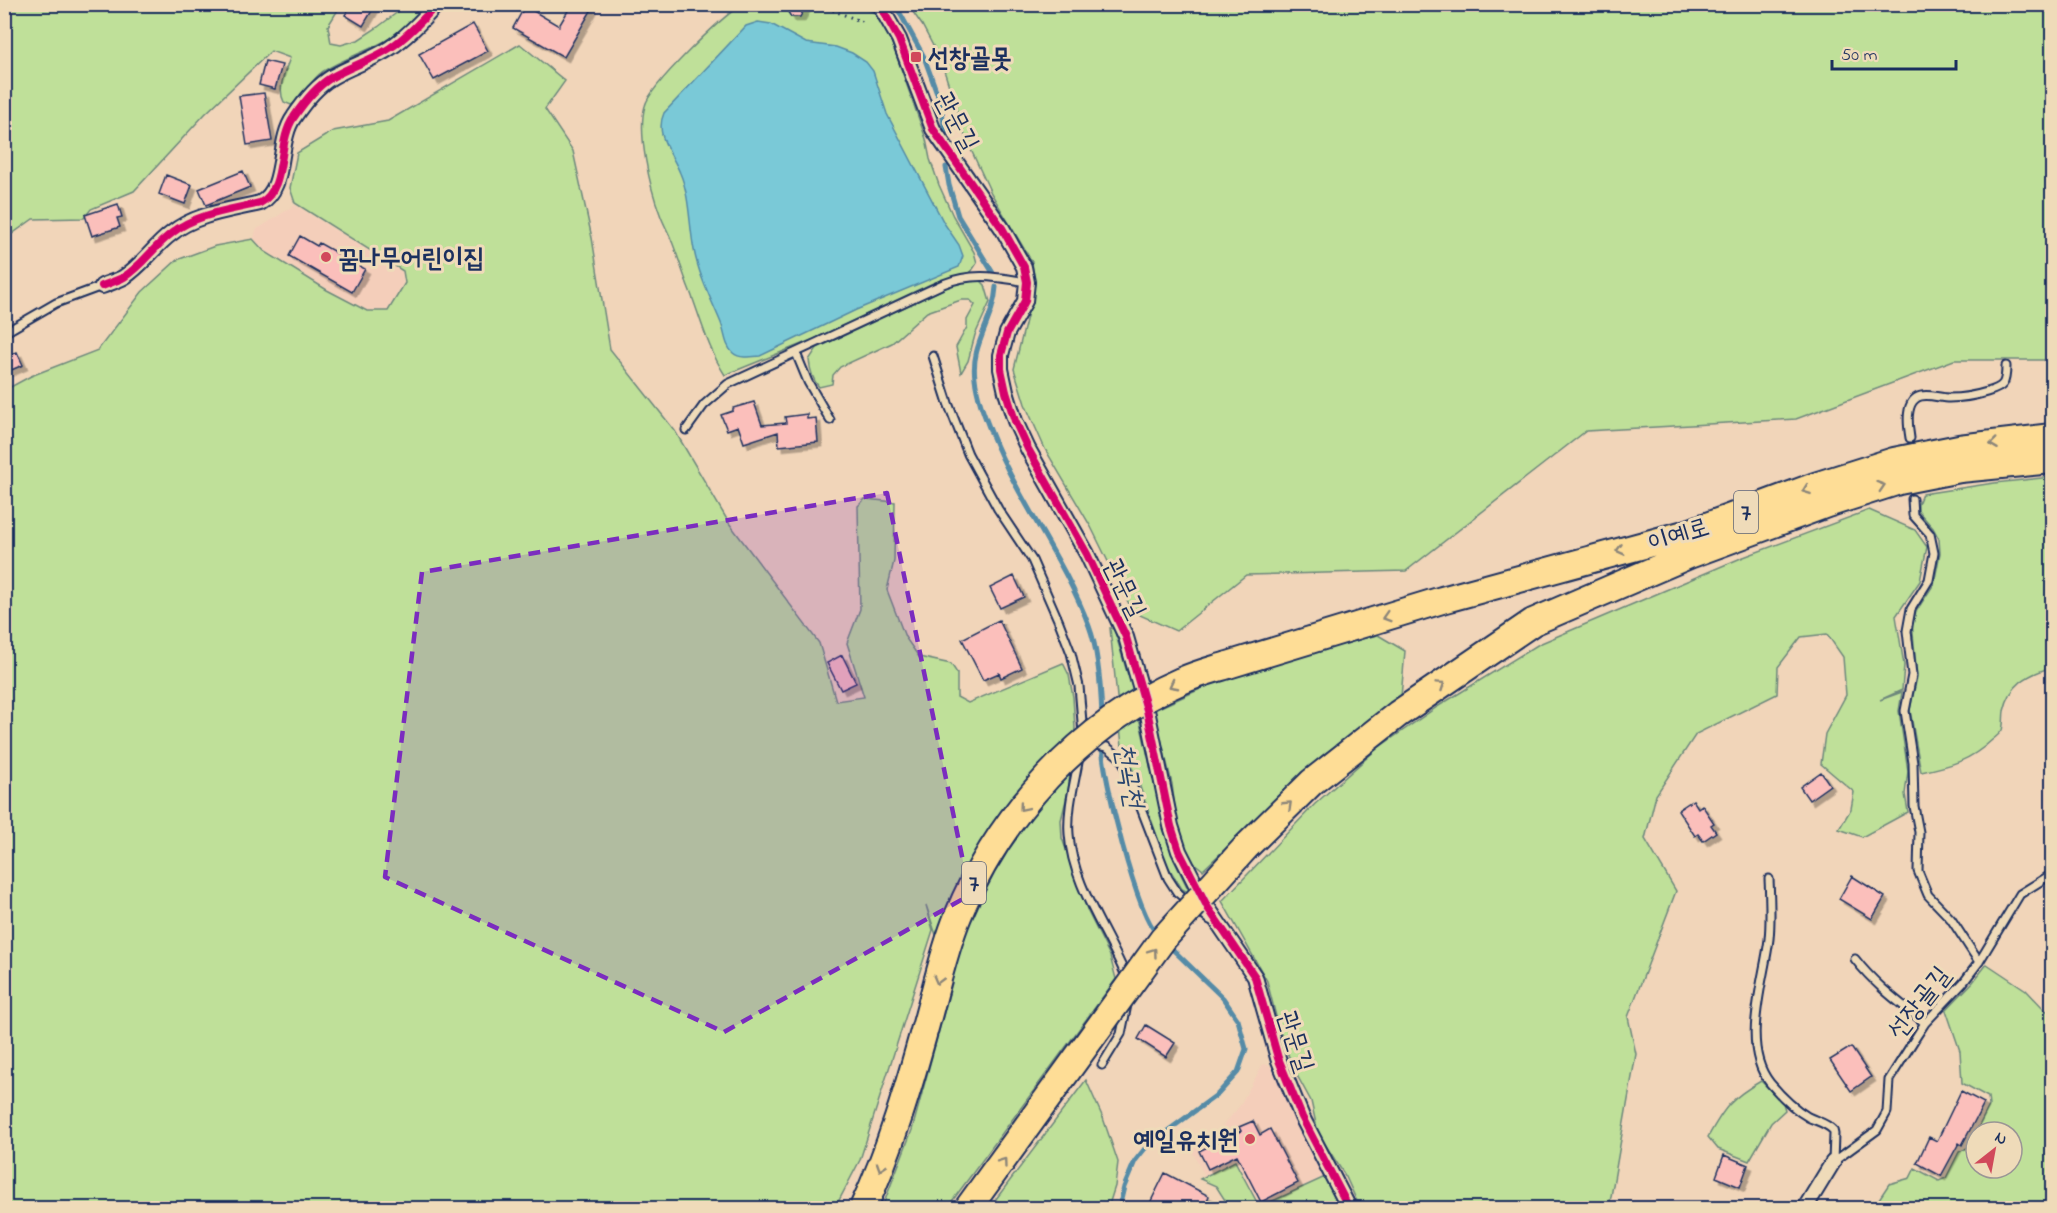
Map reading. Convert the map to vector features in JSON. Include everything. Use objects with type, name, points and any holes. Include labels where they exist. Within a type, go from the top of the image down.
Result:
[{"type":"highway","name":"이예로","points":[[863,1209],[877,1179],[958,916],[988,855],[1005,830],[1047,779],[1089,737],[1131,708],[1181,681],[1228,665],[1442,600],[1688,533],[1815,486],[1894,461],[1959,448],[2052,437]]},
{"type":"highway","name":"이예로","points":[[968,1209],[1163,939],[1247,846],[1312,782],[1398,714],[1533,622],[1689,555],[1827,504],[1899,481],[1960,469],[2052,460]]},
{"type":"street","points":[[102,286],[124,277],[173,232],[185,225],[266,200],[275,187],[288,126],[318,88],[332,77],[390,48],[413,30],[437,4]]},
{"type":"street","name":"관문길","points":[[879,4],[899,39],[933,129],[1024,267],[1028,282],[1025,301],[1003,343],[1001,369],[1015,421],[1086,554],[1126,637],[1147,710],[1176,843],[1190,874],[1220,927],[1255,977],[1278,1058],[1314,1144],[1349,1209]]},
{"type":"street","name":"선장골길","points":[[1805,1209],[1833,1162]]},
{"type":"lane","points":[[687,430],[700,410],[722,388],[747,374],[955,279],[978,276],[1028,282]]},
{"type":"lane","points":[[4,333],[56,303],[102,286]]},
{"type":"lane","points":[[796,353],[808,382],[830,420]]},
{"type":"lane","points":[[933,356],[968,454],[998,508],[1025,546],[1074,663],[1082,707],[1082,742],[1069,833],[1072,855],[1092,907],[1125,975],[1129,993],[1122,1034],[1102,1065]]},
{"type":"lane","points":[[1910,438],[1908,416],[1915,399],[1920,396],[1960,398],[1994,390],[2006,381],[2006,366]]},
{"type":"lane","points":[[1912,499],[1913,515],[1930,534],[1934,553],[1929,580],[1911,609],[1906,631],[1912,675],[1905,711],[1913,763],[1914,807],[1919,832],[1918,871],[1928,895],[1950,919],[1979,962]]},
{"type":"lane","points":[[1082,742],[1107,747],[1122,759],[1168,878],[1187,902],[1220,927]]},
{"type":"lane","name":"선장골길","points":[[1833,1162],[1871,1136],[1882,1123],[1887,1112],[1889,1080],[1925,1023],[1964,983],[2020,894],[2052,874]]},
{"type":"lane","name":"선장골길","points":[[1769,879],[1770,927],[1758,1012],[1755,1044],[1757,1053],[1765,1075],[1780,1093],[1795,1108],[1833,1130],[1833,1162]]},
{"type":"lane","points":[[1855,959],[1883,990],[1925,1023]]},
{"type":"path","points":[[816,4],[863,22]]},
{"type":"highlighted area","points":[[887,493],[970,895],[724,1032],[385,877],[422,572]]},
{"type":"shaded area","name":"꿈나무어린이집","points":[[295,205],[402,272],[403,283],[387,311],[367,310],[328,289],[265,250],[254,238],[256,230]]},
{"type":"shaded area","name":"예일유치원","points":[[1263,1064],[1275,1067],[1298,1127],[1325,1174],[1341,1208],[1261,1208],[1236,1160],[1205,1176],[1188,1143],[1220,1129],[1239,1107]]},
{"type":"green space","points":[[5,5],[341,5],[328,26],[331,43],[341,45],[358,40],[407,5],[425,5],[404,29],[391,38],[322,72],[291,105],[284,102],[281,91],[282,80],[290,58],[271,51],[205,114],[134,191],[91,209],[84,218],[33,219],[5,239]]},
{"type":"green space","name":"선창골못","points":[[741,5],[858,5],[875,13],[888,32],[926,139],[939,185],[953,216],[974,252],[977,263],[971,272],[933,283],[814,339],[725,375],[709,345],[674,245],[656,203],[646,160],[643,117],[650,96],[672,68],[703,37]]},
{"type":"green space","points":[[908,5],[2052,5],[2052,360],[1954,360],[1796,419],[1586,431],[1406,571],[1246,575],[1176,631],[1133,612],[1091,527],[1045,449],[1025,404],[1014,369],[1035,284],[1032,262],[991,193],[966,139],[941,61],[922,25]]},
{"type":"green space","points":[[520,44],[565,81],[545,109],[573,151],[592,238],[610,349],[675,431],[729,523],[819,643],[836,701],[864,697],[847,643],[860,609],[858,506],[865,499],[895,502],[894,561],[887,590],[905,637],[919,657],[951,664],[957,673],[957,697],[968,703],[1063,663],[1069,675],[1075,728],[1068,792],[1061,820],[1062,838],[1088,912],[1110,956],[1116,979],[947,1208],[882,1208],[912,1130],[952,983],[926,905],[933,930],[860,1160],[835,1208],[5,1208],[5,390],[31,376],[98,350],[142,292],[177,260],[215,246],[253,239],[264,251],[327,290],[367,311],[388,311],[405,283],[403,271],[295,203],[290,188],[297,153],[333,131],[388,121]]},
{"type":"green space","points":[[969,280],[981,281],[985,285],[990,302],[975,335],[968,361],[961,373],[956,347],[975,305],[970,300],[961,300],[927,312],[892,343],[840,367],[833,375],[832,384],[819,387],[812,374],[809,360],[817,348],[956,283]]},
{"type":"green space","points":[[2052,477],[2052,667],[2027,677],[2015,687],[2004,711],[2002,730],[1984,747],[1959,762],[1921,772],[1910,710],[1917,677],[1912,622],[1934,584],[1940,553],[1939,539],[1933,528],[1918,511],[1922,494]]},
{"type":"green space","points":[[1869,510],[1915,530],[1927,547],[1920,581],[1896,616],[1904,665],[1902,690],[1880,700],[1902,692],[1899,711],[1908,771],[1905,794],[1908,812],[1862,837],[1839,829],[1851,809],[1854,792],[1821,764],[1825,734],[1846,695],[1843,657],[1827,634],[1801,637],[1778,667],[1777,694],[1696,734],[1656,795],[1645,839],[1676,891],[1628,1017],[1636,1054],[1609,1208],[1360,1208],[1346,1177],[1318,1133],[1311,1101],[1293,1068],[1280,1032],[1267,981],[1222,901],[1315,804],[1378,748],[1437,707],[1539,644],[1741,558]]},
{"type":"green space","points":[[1110,628],[1114,629],[1133,692],[1174,860],[1190,893],[1182,889],[1167,865],[1138,781],[1122,746]]},
{"type":"green space","points":[[1378,635],[1405,651],[1401,697],[1323,755],[1203,870],[1189,859],[1177,824],[1172,784],[1154,710],[1229,676],[1287,656]]},
{"type":"green space","points":[[1987,964],[2026,990],[2045,1010],[2052,1014],[2052,1208],[1873,1208],[1889,1184],[1910,1178],[1915,1168],[1939,1181],[1946,1178],[1959,1152],[1964,1150],[1964,1180],[2024,1180],[2024,1120],[1982,1120],[1989,1106],[1988,1097],[1962,1083],[1960,1051],[1946,1010]]},
{"type":"green space","points":[[1086,1080],[1103,1118],[1118,1162],[1115,1186],[1108,1208],[999,1208],[996,1199]]},
{"type":"green space","points":[[1761,1081],[1783,1103],[1785,1110],[1771,1123],[1749,1161],[1718,1149],[1708,1137],[1729,1104]]},
{"type":"green space","points":[[1235,1161],[1260,1208],[1230,1208],[1216,1186],[1200,1179]]},
{"type":"green space","points":[[1325,1177],[1340,1208],[1265,1208],[1264,1205]]},
{"type":"water","name":"선창골못","points":[[758,22],[771,24],[806,43],[836,47],[866,62],[873,71],[887,114],[963,256],[959,267],[856,310],[760,356],[746,357],[736,355],[728,347],[721,323],[702,278],[694,250],[688,201],[677,166],[665,144],[661,121],[664,113],[746,26]]},
{"type":"building","points":[[352,4],[376,4],[363,26],[345,15]]},
{"type":"building","points":[[572,4],[583,4],[592,9],[564,57],[513,28],[525,6],[559,26]]},
{"type":"building","points":[[783,4],[807,4],[800,17],[791,17]]},
{"type":"building","points":[[473,24],[488,51],[434,80],[419,54]]},
{"type":"building","points":[[265,61],[282,65],[275,89],[259,85]]},
{"type":"building","points":[[264,93],[272,141],[247,145],[239,96]]},
{"type":"building","points":[[243,171],[250,187],[206,205],[199,189]]},
{"type":"building","points":[[166,175],[192,185],[185,204],[159,194]]},
{"type":"building","points":[[118,204],[122,217],[117,218],[120,227],[92,236],[85,215]]},
{"type":"building","points":[[300,236],[317,246],[319,243],[365,269],[352,292],[289,256]]},
{"type":"building","points":[[17,352],[23,365],[4,373],[4,358]]},
{"type":"building","points":[[754,402],[762,425],[786,423],[785,417],[807,414],[807,419],[816,418],[818,442],[779,446],[778,432],[744,443],[738,426],[727,430],[721,415],[733,411],[733,408]]},
{"type":"building","points":[[1014,576],[1024,597],[1000,608],[990,588]]},
{"type":"building","points":[[999,620],[1022,668],[1001,678],[999,673],[983,680],[962,639]]},
{"type":"building","points":[[842,655],[856,683],[841,690],[827,663]]},
{"type":"building","points":[[1821,772],[1830,785],[1809,800],[1800,787]]},
{"type":"building","points":[[1693,800],[1698,808],[1702,805],[1714,823],[1711,825],[1716,832],[1703,841],[1698,834],[1695,836],[1678,810]]},
{"type":"building","points":[[1852,876],[1885,897],[1872,919],[1839,899]]},
{"type":"building","points":[[1146,1025],[1175,1043],[1166,1057],[1138,1039]]},
{"type":"building","points":[[1851,1047],[1871,1077],[1851,1091],[1830,1060]]},
{"type":"building","points":[[1961,1091],[1984,1103],[1975,1120],[1964,1120],[1964,1141],[1962,1145],[1959,1143],[1941,1176],[1917,1163],[1929,1137],[1937,1141]]},
{"type":"building","points":[[1253,1121],[1260,1135],[1270,1129],[1298,1183],[1261,1202],[1237,1155],[1208,1169],[1199,1151],[1241,1131],[1239,1127]]},
{"type":"building","points":[[1724,1155],[1748,1165],[1740,1187],[1716,1177]]},
{"type":"building","points":[[1165,1173],[1209,1196],[1203,1209],[1147,1209]]},
{"type":"waterway","name":"천곡천","points":[[895,4],[924,57],[941,104],[946,139]]},
{"type":"waterway","name":"천곡천","points":[[946,167],[958,216],[993,273]]},
{"type":"waterway","name":"천곡천","points":[[996,287],[974,366],[978,393],[1003,460],[1067,577],[1089,626],[1097,659],[1102,717]]},
{"type":"waterway","name":"천곡천","points":[[1102,744],[1108,785],[1122,844],[1140,901],[1149,922],[1158,935]]},
{"type":"waterway","name":"천곡천","points":[[1119,1208],[1124,1187],[1135,1161],[1147,1146],[1218,1094],[1238,1072],[1246,1049],[1238,1020],[1223,998],[1167,944]]},
{"type":"cycle path","points":[[102,286],[130,272],[166,238],[191,221],[260,203],[269,196],[275,187],[289,127],[311,95],[332,77],[397,43],[415,28],[437,4]]},
{"type":"cycle path","points":[[879,4],[899,39],[933,129],[1002,228],[1024,267],[1027,282],[1025,301],[1007,333],[1001,355],[1001,369],[1015,421],[1028,449],[1087,554],[1126,637],[1147,710],[1171,826],[1179,851],[1208,908],[1255,977],[1278,1058],[1302,1117],[1349,1208]]},
{"type":"place","name":"선창골못","points":[[916,57]]},
{"type":"place","name":"꿈나무어린이집","points":[[326,257]]},
{"type":"place","name":"예일유치원","points":[[1250,1139]]}]
